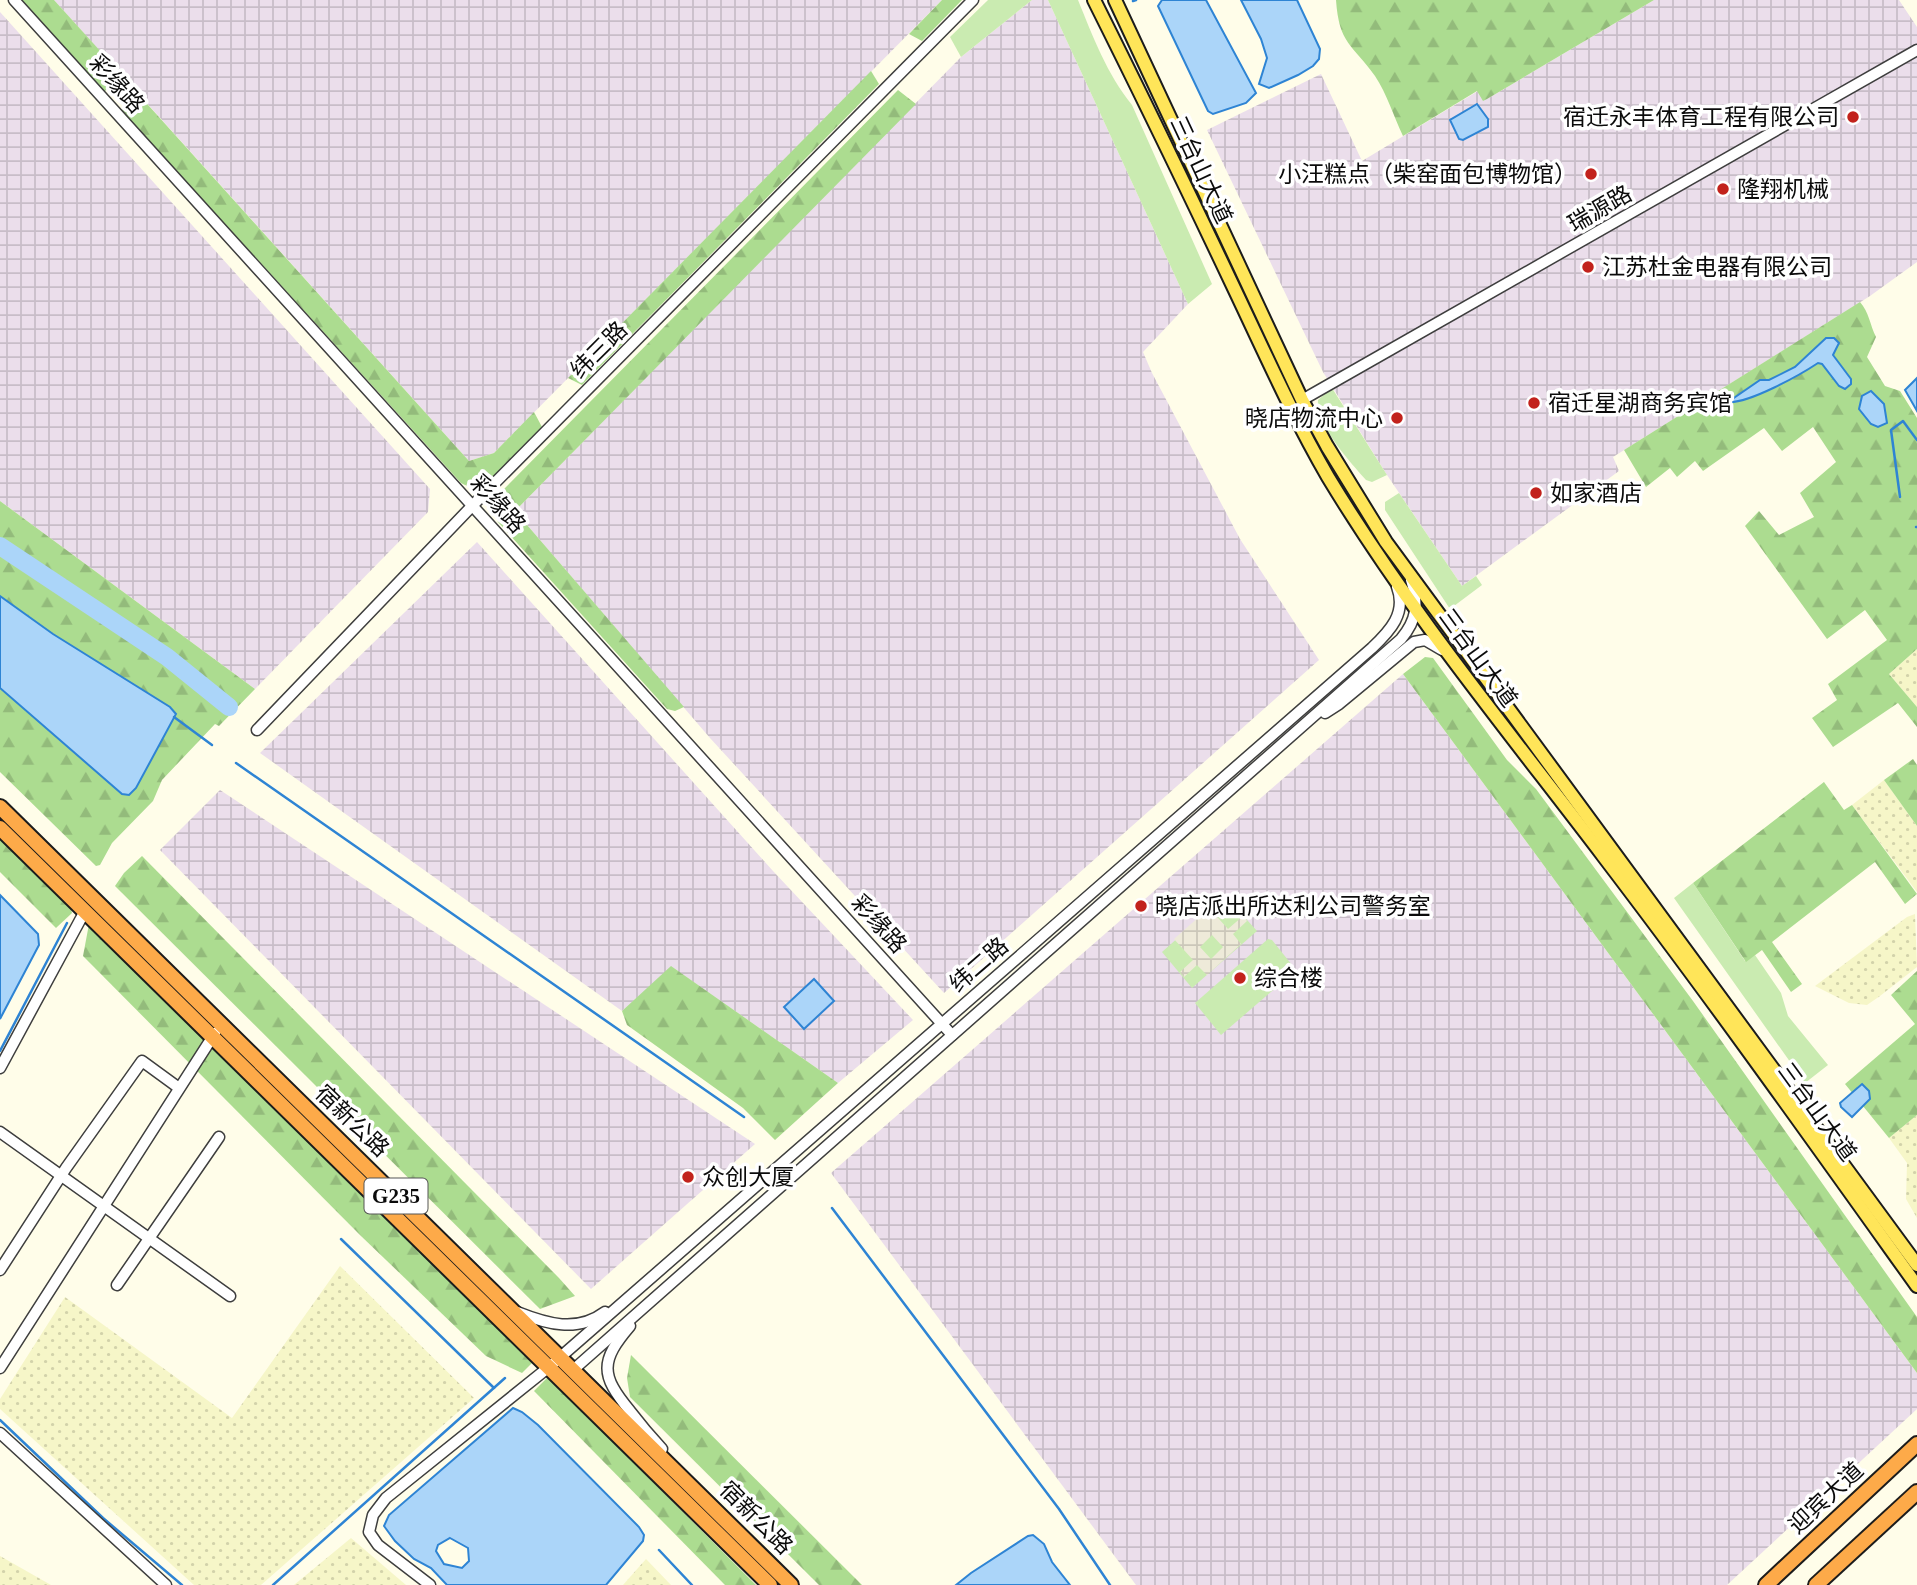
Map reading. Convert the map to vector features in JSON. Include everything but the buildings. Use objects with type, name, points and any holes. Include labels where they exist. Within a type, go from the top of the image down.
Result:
[{"type":"highway","name":"宿新公路","points":[[0,807],[216,1030],[554,1362],[770,1585]]},
{"type":"highway","name":"宿新公路","points":[[0,828],[85,911],[216,1030],[511,1309],[554,1362],[573,1370],[791,1585]]},
{"type":"highway","name":"迎宾大道","points":[[1766,1585],[1917,1444]]},
{"type":"highway","points":[[1816,1585],[1917,1492]]},
{"type":"main road","name":"三台山大道","points":[[1094,0],[1291,407],[1328,475],[1392,575],[1451,657],[1606,859],[1917,1286]]},
{"type":"main road","name":"三台山大道","points":[[1115,0],[1302,400],[1374,522],[1410,575],[1917,1265]]},
{"type":"street","name":"彩缘路","points":[[14,0],[953,1035]]},
{"type":"street","name":"纬三路","points":[[257,730],[473,505],[973,0]]},
{"type":"street","name":"瑞源路","points":[[1302,400],[1917,50]]},
{"type":"street","name":"纬二路","points":[[430,1585],[378,1545],[369,1532],[373,1515],[387,1498],[554,1362],[1387,633],[1398,618],[1400,604],[1400,595],[1392,575]]},
{"type":"street","points":[[1410,575],[1415,607]]},
{"type":"street","name":"纬二路","points":[[573,1370],[1401,639],[1413,624],[1415,607]]},
{"type":"street","points":[[1306,723],[1339,705],[1414,642],[1425,640],[1451,657]]},
{"type":"street","points":[[0,1068],[85,911]]},
{"type":"street","points":[[0,1368],[216,1030]]},
{"type":"street","points":[[0,1270],[61,1175],[142,1061],[179,1088]]},
{"type":"street","points":[[0,1132],[230,1296]]},
{"type":"street","points":[[117,1285],[219,1137]]},
{"type":"street","points":[[511,1309],[559,1326],[585,1322],[600,1316],[659,1271]]},
{"type":"street","points":[[654,1298],[616,1342],[607,1366],[608,1378],[611,1388],[624,1404],[718,1513]]},
{"type":"street","points":[[0,1433],[166,1585]]},
{"type":"shaded area","points":[[54,0],[942,0],[494,453],[469,461]]},
{"type":"shaded area","points":[[1032,0],[1048,0],[1188,304],[1143,352],[1152,373],[1240,539],[1319,660],[944,993],[710,738],[515,511],[961,57]]},
{"type":"shaded area","points":[[1654,0],[1899,0],[1917,27],[1917,262],[1870,296],[1613,457],[1619,471],[1462,586],[1387,475],[1323,372],[1207,130],[1321,74],[1362,161],[1478,91],[1487,99]]},
{"type":"shaded area","points":[[0,12],[430,489],[428,512],[255,689],[0,501]]},
{"type":"shaded area","points":[[477,542],[773,871],[913,1020],[838,1083],[672,967],[622,1011],[260,753]]},
{"type":"shaded area","points":[[1403,674],[1917,1373],[1917,1409],[1727,1585],[1136,1585],[831,1173]]},
{"type":"shaded area","points":[[220,790],[755,1144],[591,1289],[160,850]]},
{"type":"shaded area","points":[[1209,908],[1228,929],[1243,916],[1247,921],[1233,934],[1241,944],[1207,975],[1197,965],[1184,977],[1180,972],[1193,960],[1174,939]],"holes":[[[1212,935],[1223,947],[1211,959],[1200,947]]]},
{"type":"green space","points":[[20,0],[54,0],[122,75],[104,92]]},
{"type":"green space","points":[[942,0],[962,0],[922,41],[909,34]]},
{"type":"green space","points":[[988,0],[1032,0],[961,57],[950,37]]},
{"type":"green space","points":[[1048,0],[1078,0],[1108,68],[1132,105],[1212,284],[1188,304]]},
{"type":"green space","points":[[1336,0],[1654,0],[1487,99],[1483,101],[1477,91],[1403,136],[1379,83],[1344,35]]},
{"type":"green space","points":[[871,71],[879,84],[582,385],[568,378]]},
{"type":"green space","points":[[131,86],[469,461],[494,453],[534,412],[542,427],[484,484],[473,487],[461,483],[122,111]]},
{"type":"green space","points":[[898,90],[916,104],[515,511],[684,707],[675,711],[667,709],[498,522],[496,500]]},
{"type":"green space","points":[[1860,302],[1876,337],[1867,357],[1885,386],[1900,391],[1917,418],[1917,649],[1889,674],[1917,707],[1917,727],[1898,703],[1833,747],[1812,718],[1837,700],[1828,684],[1887,640],[1865,610],[1827,639],[1745,526],[1759,511],[1779,535],[1814,517],[1800,493],[1836,462],[1813,427],[1782,451],[1764,428],[1703,471],[1695,461],[1677,477],[1670,468],[1646,487],[1624,450]]},
{"type":"green space","points":[[1332,388],[1387,475],[1372,482],[1366,480],[1343,454],[1328,431],[1322,420],[1318,400]]},
{"type":"green space","points":[[1399,493],[1462,586],[1476,576],[1482,585],[1450,609],[1385,510],[1385,502]]},
{"type":"green space","points":[[0,501],[255,689],[219,726],[215,724],[162,780],[153,801],[112,843],[100,865],[96,866],[0,772]]},
{"type":"green space","points":[[1917,649],[1917,707],[1889,674]]},
{"type":"green space","points":[[1425,657],[1433,658],[1507,760],[1536,789],[1693,1001],[1917,1317],[1917,1373],[1403,674]]},
{"type":"green space","points":[[1913,759],[1917,765],[1917,826],[1884,780]]},
{"type":"green space","points":[[1884,780],[1917,826],[1917,892],[1852,805]]},
{"type":"green space","points":[[1824,782],[1844,810],[1852,805],[1917,894],[1905,904],[1875,862],[1772,942],[1802,984],[1791,992],[1762,950],[1746,962],[1693,883]]},
{"type":"green space","points":[[0,836],[70,904],[72,913],[56,928],[0,872]]},
{"type":"green space","points":[[142,856],[575,1296],[540,1309],[115,886]]},
{"type":"green space","points":[[1693,883],[1745,961],[1755,955],[1781,993],[1788,1016],[1828,1065],[1805,1083],[1674,898]]},
{"type":"green space","points":[[1224,897],[1257,931],[1192,988],[1162,952]]},
{"type":"green space","points":[[1915,914],[1917,967],[1880,996],[1867,1005],[1849,1003],[1815,986],[1907,917]]},
{"type":"green space","points":[[89,924],[533,1362],[522,1373],[486,1356],[361,1236],[83,956]]},
{"type":"green space","points":[[1268,939],[1272,940],[1292,965],[1294,972],[1221,1035],[1195,1003]]},
{"type":"green space","points":[[671,966],[838,1083],[775,1140],[743,1108],[627,1025],[622,1011]]},
{"type":"green space","points":[[1917,971],[1917,1115],[1889,1138],[1845,1084],[1915,1024],[1891,995]]},
{"type":"green space","points":[[1917,1115],[1917,1218],[1906,1199],[1907,1163],[1889,1138]]},
{"type":"green space","points":[[340,1266],[474,1398],[261,1585],[194,1585],[0,1409],[0,1399],[65,1297],[232,1418]]},
{"type":"green space","points":[[631,1355],[862,1585],[819,1585],[630,1397],[627,1378]]},
{"type":"green space","points":[[548,1377],[756,1585],[725,1585],[534,1391]]},
{"type":"green space","points":[[351,1538],[406,1585],[294,1585]]},
{"type":"green space","points":[[0,1556],[51,1585],[0,1585]]},
{"type":"green space","points":[[646,1559],[671,1585],[623,1585]]},
{"type":"water","points":[[1162,0],[1206,0],[1256,93],[1246,103],[1213,114],[1208,111],[1158,6]]},
{"type":"water","points":[[1241,0],[1297,0],[1320,49],[1319,59],[1298,75],[1269,88],[1259,84],[1267,58],[1261,39]]},
{"type":"water","points":[[1477,104],[1488,119],[1488,127],[1463,140],[1459,139],[1450,120]]},
{"type":"water","points":[[1826,338],[1834,338],[1839,343],[1833,355],[1851,379],[1851,384],[1845,389],[1818,363],[1761,394],[1728,402],[1760,380],[1769,380],[1795,367]]},
{"type":"water","points":[[1917,378],[1917,411],[1905,390]]},
{"type":"water","points":[[1871,391],[1884,404],[1887,423],[1878,427],[1871,424],[1859,409],[1862,396]]},
{"type":"water","points":[[0,596],[53,634],[170,707],[176,714],[136,788],[129,795],[122,794],[0,688]]},
{"type":"water","points":[[0,895],[38,934],[39,945],[0,1019]]},
{"type":"water","points":[[814,979],[834,1001],[804,1029],[784,1007]]},
{"type":"water","points":[[1862,1084],[1869,1091],[1870,1099],[1852,1117],[1840,1103]]},
{"type":"water","points":[[513,1408],[538,1425],[644,1535],[643,1541],[606,1585],[447,1585],[431,1568],[414,1559],[395,1541],[384,1526],[389,1515]],"holes":[[[450,1538],[468,1548],[469,1561],[462,1568],[444,1564],[436,1551],[438,1545]]]},
{"type":"water","points":[[1033,1535],[1044,1544],[1052,1562],[1070,1585],[956,1585],[971,1573]]},
{"type":"waterway","points":[[1900,497],[1891,430],[1903,421],[1917,440]]},
{"type":"waterway","points":[[0,546],[167,657],[229,707]]},
{"type":"waterway","points":[[174,717],[212,745]]},
{"type":"waterway","points":[[236,763],[744,1117]]},
{"type":"waterway","points":[[0,1051],[67,923]]},
{"type":"waterway","points":[[832,1208],[1059,1509],[1110,1585]]},
{"type":"waterway","points":[[341,1239],[494,1388]]},
{"type":"waterway","points":[[273,1585],[505,1378]]},
{"type":"waterway","points":[[0,1420],[103,1518],[182,1585]]},
{"type":"waterway","points":[[659,1550],[692,1585]]},
{"type":"place","name":"宿迁永丰体育工程有限公司","points":[[1853,117]]},
{"type":"place","name":"小汪糕点（柴窑面包博物馆）","points":[[1591,174]]},
{"type":"place","name":"隆翔机械","points":[[1723,189]]},
{"type":"place","name":"江苏杜金电器有限公司","points":[[1588,267]]},
{"type":"place","name":"宿迁星湖商务宾馆","points":[[1534,403]]},
{"type":"place","name":"晓店物流中心","points":[[1397,418]]},
{"type":"place","name":"如家酒店","points":[[1536,493]]},
{"type":"place","name":"晓店派出所达利公司警务室","points":[[1141,906]]},
{"type":"place","name":"综合楼","points":[[1240,978]]},
{"type":"place","name":"众创大厦","points":[[688,1177]]}]
